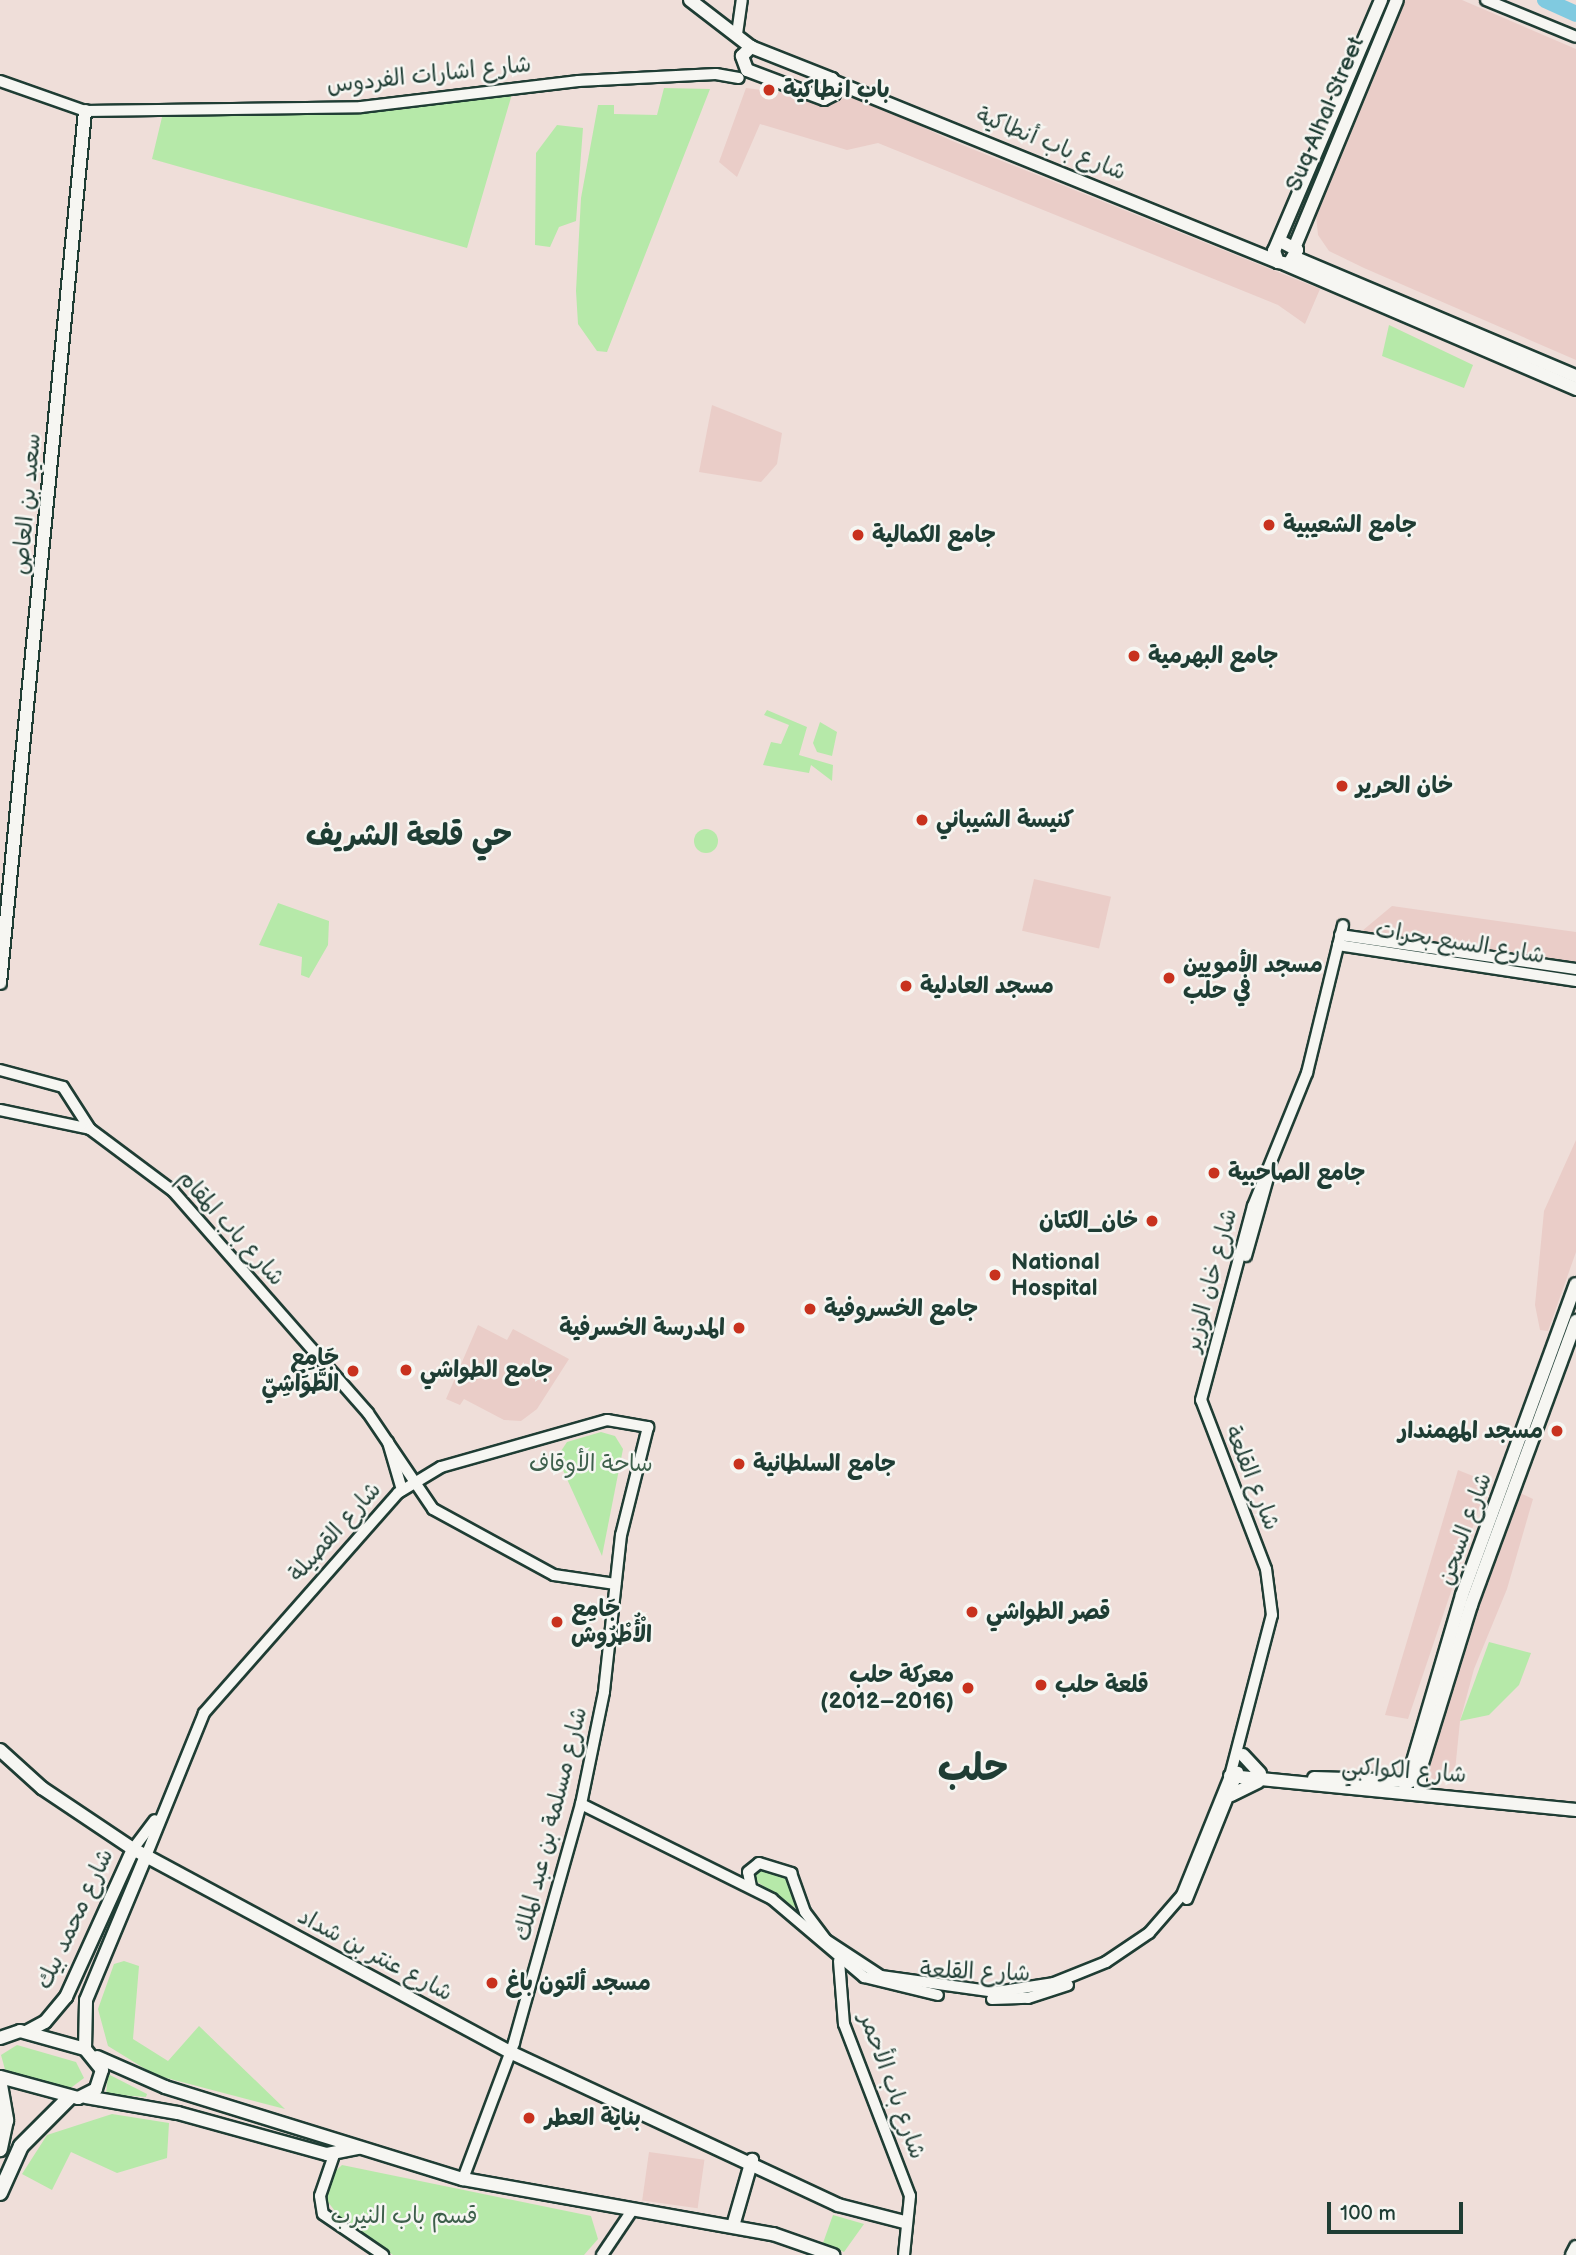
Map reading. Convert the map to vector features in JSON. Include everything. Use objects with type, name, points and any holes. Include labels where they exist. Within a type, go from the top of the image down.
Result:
[{"type":"main road","points":[[690,0],[751,47],[742,55],[747,71],[824,99],[834,94],[835,82]]},
{"type":"main road","name":"Suq Alhal Street","points":[[1279,244],[1381,0]]},
{"type":"main road","name":"Suq Alhal Street","points":[[1289,257],[1397,0]]},
{"type":"main road","name":"شارع باب أنطاكية","points":[[751,47],[1252,248],[1289,257]]},
{"type":"main road","name":"سعيد بن العاص","points":[[0,984],[85,111]]},
{"type":"main road","points":[[1304,216],[1310,261]]},
{"type":"main road","points":[[1252,248],[1279,244]]},
{"type":"main road","points":[[1279,244],[1289,257],[1576,390]]},
{"type":"main road","points":[[1279,244],[1289,257],[1310,261],[1576,376]]},
{"type":"main road","name":"شارع السجن","points":[[1412,1786],[1462,1595],[1576,1284]]},
{"type":"main road","name":"شارع السجن","points":[[1412,1786],[1471,1605],[1576,1321]]},
{"type":"main road","name":"شارع عنتر بن شداد","points":[[0,1750],[42,1788],[133,1849],[510,2052],[752,2160],[838,2205],[904,2222]]},
{"type":"main road","points":[[1231,1795],[1262,1777],[1243,1755]]},
{"type":"main road","name":"شارع الكواكبي","points":[[1234,1773],[1412,1786],[1576,1810]]},
{"type":"main road","name":"شارع محمد بيك","points":[[26,2032],[66,1997],[133,1849]]},
{"type":"main road","name":"شارع محمد بيك","points":[[85,2049],[86,2000],[146,1856]]},
{"type":"main road","points":[[3,2034],[26,2032],[85,2049],[165,2087],[463,2179],[631,2211],[733,2226],[833,2255]]},
{"type":"main road","points":[[86,2097],[100,2083],[97,2057]]},
{"type":"main road","points":[[0,2077],[69,2098],[86,2097],[334,2155],[358,2148]]},
{"type":"main road","points":[[0,2085],[6,2120],[0,2149]]},
{"type":"main road","points":[[0,2193],[21,2146],[69,2098]]},
{"type":"main road","points":[[733,2226],[752,2160]]},
{"type":"main road","points":[[1572,2255],[1576,2247]]},
{"type":"street","points":[[737,34],[742,0]]},
{"type":"street","points":[[1486,0],[1576,37]]},
{"type":"street","name":"شارع اشارات الفردوس","points":[[0,81],[85,111],[361,107],[578,81],[716,74],[739,78]]},
{"type":"street","name":"شارع السبع بحرات","points":[[1340,935],[1576,969]]},
{"type":"street","name":"شارع السبع بحرات","points":[[1340,935],[1576,981]]},
{"type":"street","name":"شارع خان الوزير","points":[[1204,1399],[1253,1206],[1269,1174],[1307,1073],[1340,935]]},
{"type":"street","points":[[0,1070],[63,1087],[90,1129]]},
{"type":"street","name":"شارع باب المقام","points":[[0,1110],[90,1129],[192,1209],[388,1439],[433,1509],[554,1575],[615,1584]]},
{"type":"street","points":[[751,1887],[748,1872],[754,1865],[785,1870],[797,1883],[801,1915],[837,1949],[896,1981],[996,1992],[1054,1983],[1128,1949],[1178,1901],[1243,1755],[1275,1647],[1278,1592],[1204,1399]]},
{"type":"street","name":"شارع القلعة","points":[[582,1804],[751,1887],[801,1915],[839,1961],[879,1985],[942,1996],[1011,1999],[1074,1983],[1140,1948],[1188,1898],[1231,1795],[1234,1773],[1269,1646],[1272,1599],[1204,1399]]},
{"type":"street","name":"شارع القصيلة","points":[[146,1856],[157,1818],[204,1713],[402,1490],[413,1481],[441,1467],[607,1420],[648,1427]]},
{"type":"street","name":"شارع مسلمة بن عبد الملك","points":[[463,2179],[510,2052],[582,1804],[604,1692],[615,1584],[648,1427]]},
{"type":"street","name":"شارع باب المقام","points":[[388,1439],[402,1490]]},
{"type":"street","name":"شارع القصيلة","points":[[133,1849],[157,1818]]},
{"type":"street","name":"شارع باب الأحمر","points":[[839,1961],[844,2024],[910,2196],[904,2222],[904,2255]]},
{"type":"street","points":[[334,2155],[320,2196],[323,2214],[383,2255]]},
{"type":"street","points":[[602,2255],[631,2211]]},
{"type":"shaded area","points":[[1404,0],[1462,0],[1576,49],[1576,360],[1364,268],[1329,251],[1318,235],[1316,215]]},
{"type":"shaded area","points":[[746,88],[840,100],[854,94],[950,140],[1320,289],[1305,324],[1278,305],[878,143],[847,150],[760,124],[737,177],[719,162]]},
{"type":"shaded area","points":[[712,405],[782,433],[777,464],[761,482],[699,472]]},
{"type":"shaded area","points":[[1034,879],[1111,897],[1099,948],[1022,931]]},
{"type":"shaded area","points":[[1392,906],[1576,932],[1576,965],[1362,931]]},
{"type":"shaded area","points":[[1576,1140],[1576,1252],[1548,1331],[1540,1330],[1535,1305],[1544,1211]]},
{"type":"shaded area","points":[[478,1325],[507,1340],[513,1329],[569,1359],[537,1409],[521,1421],[504,1420],[464,1399],[460,1405],[446,1399]]},
{"type":"shaded area","points":[[1458,1470],[1488,1482],[1408,1719],[1385,1715]]},
{"type":"shaded area","points":[[1514,1490],[1533,1499],[1507,1589],[1474,1669],[1460,1721],[1454,1781],[1433,1779],[1424,1770]]},
{"type":"shaded area","points":[[649,2152],[704,2160],[698,2208],[642,2201]]},
{"type":"green space","points":[[664,88],[710,89],[607,352],[597,351],[578,324],[576,291],[581,198],[598,105],[614,105],[614,114],[657,115]]},
{"type":"green space","points":[[512,94],[467,248],[152,159],[163,113],[397,110]]},
{"type":"green space","points":[[557,125],[583,128],[576,221],[559,227],[550,247],[535,245],[536,153]]},
{"type":"green space","points":[[1389,325],[1473,365],[1464,388],[1382,356]]},
{"type":"green space","points":[[767,710],[807,727],[799,755],[833,765],[832,781],[811,765],[809,773],[763,765],[771,742],[781,744],[789,725],[764,715]]},
{"type":"green space","points":[[820,722],[837,732],[832,756],[817,752],[813,743]]},
{"type":"green space","points":[[706,829],[715,832],[718,841],[715,850],[706,853],[697,850],[694,841],[697,832]]},
{"type":"green space","points":[[278,903],[329,921],[328,945],[309,978],[301,975],[302,957],[259,945]]},
{"type":"green space","name":"ساحة الأوقاف","points":[[601,1432],[615,1436],[623,1449],[602,1556],[557,1457],[567,1442]]},
{"type":"green space","points":[[1489,1642],[1531,1653],[1519,1685],[1489,1715],[1460,1721]]},
{"type":"green space","points":[[759,1867],[788,1875],[797,1909],[753,1879]]},
{"type":"green space","points":[[124,1961],[139,1966],[133,2039],[168,2061],[199,2026],[285,2109],[155,2075],[108,2046],[98,2009],[114,1964]]},
{"type":"green space","points":[[17,2045],[76,2062],[84,2078],[68,2090],[6,2073],[1,2055]]},
{"type":"green space","points":[[108,2074],[147,2094],[146,2097],[106,2094]]},
{"type":"green space","points":[[112,2114],[169,2123],[167,2158],[117,2173],[71,2152],[52,2190],[22,2174],[47,2135]]},
{"type":"green space","name":"قسم باب النيرب","points":[[342,2165],[591,2216],[598,2239],[584,2255],[393,2255],[344,2223],[325,2198],[329,2177]]},
{"type":"green space","points":[[833,2215],[864,2224],[844,2252],[823,2243]]},
{"type":"waterway","points":[[1545,0],[1576,14]]},
{"type":"place","name":"باب انطاكية","points":[[769,90]]},
{"type":"place","name":"جامع الشعيبية","points":[[1269,525]]},
{"type":"place","name":"جامع الكمالية","points":[[858,535]]},
{"type":"place","name":"جامع البهرمية","points":[[1134,656]]},
{"type":"place","name":"خان الحرير","points":[[1342,786]]},
{"type":"place","name":"كنيسة الشيباني","points":[[922,820]]},
{"type":"place","name":"مسجد الأمويين في حلب","points":[[1169,978]]},
{"type":"place","name":"مسجد العادلية","points":[[906,986]]},
{"type":"place","name":"جامع الصاحبية","points":[[1214,1173]]},
{"type":"place","name":"خان_الكتان","points":[[1152,1221]]},
{"type":"place","name":"National Hospital","points":[[995,1275]]},
{"type":"place","name":"جامع الخسروفية","points":[[810,1309]]},
{"type":"place","name":"المدرسة الخسرفية","points":[[739,1328]]},
{"type":"place","name":"جامع الطواشي","points":[[406,1370]]},
{"type":"place","name":"جَامِع الطَّوَاشِيّ","points":[[353,1371]]},
{"type":"place","name":"مسجد المهمندار","points":[[1557,1431]]},
{"type":"place","name":"جامع السلطانية","points":[[739,1464]]},
{"type":"place","name":"قصر الطواشي","points":[[972,1612]]},
{"type":"place","name":"جَامِع الْأُطْرُوش","points":[[557,1622]]},
{"type":"place","name":"قلعة حلب","points":[[1041,1685]]},
{"type":"place","name":"معركة حلب (2012–2016)","points":[[968,1688]]},
{"type":"place","name":"مسجد ألتون باغ","points":[[492,1983]]},
{"type":"place","name":"بناية العطر","points":[[529,2118]]},
{"type":"district","name":"حي قلعة الشريف","points":[[409,836]]},
{"type":"district","name":"حلب","points":[[973,1769]]}]
